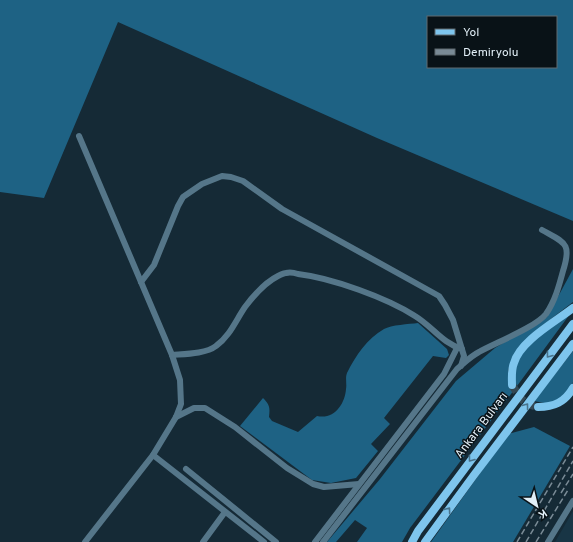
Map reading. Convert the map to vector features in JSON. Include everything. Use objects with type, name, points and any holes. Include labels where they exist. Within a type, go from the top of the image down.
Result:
[{"type":"main road","points":[[512,385],[514,362],[523,347],[573,308]]},
{"type":"main road","name":"Ankara Bulvarı","points":[[412,542],[418,531],[573,324]]},
{"type":"main road","name":"Ankara Bulvarı","points":[[425,542],[573,344]]},
{"type":"main road","points":[[538,407],[558,404],[566,398],[573,388]]},
{"type":"street","points":[[79,136],[172,355],[180,380],[181,404],[176,417],[153,455],[84,542]]},
{"type":"street","points":[[141,282],[154,265],[183,197],[202,184],[222,176],[231,176],[242,181],[282,209],[439,296],[453,320],[459,348],[464,356],[461,366]]},
{"type":"street","points":[[324,542],[461,366],[478,352],[535,323],[545,315],[557,292],[567,258],[567,248],[562,241],[542,230]]},
{"type":"street","points":[[172,355],[197,352],[215,347],[234,327],[245,307],[259,290],[271,280],[286,273],[318,278],[370,294],[413,315],[427,324],[451,346],[459,348]]},
{"type":"street","points":[[315,542],[444,374],[459,348]]},
{"type":"street","points":[[176,417],[194,408],[205,408],[235,427],[287,468],[313,484],[324,487],[359,484]]},
{"type":"street","points":[[153,455],[264,542]]},
{"type":"street","points":[[186,469],[276,542]]},
{"type":"street","points":[[548,542],[573,501]]},
{"type":"street","points":[[202,542],[225,512]]},
{"type":"shaded area","points":[[0,0],[573,0],[573,221],[377,138],[118,22],[44,198],[0,192]]},
{"type":"shaded area","points":[[573,269],[573,302],[539,328],[513,358],[508,370],[509,387],[517,362],[526,348],[544,332],[570,314],[410,528],[402,542],[357,542],[367,528],[355,520],[336,542],[327,542],[380,479],[456,381],[495,348],[547,317]]},
{"type":"shaded area","points":[[418,323],[447,349],[449,355],[446,358],[433,356],[384,418],[390,424],[371,444],[378,451],[356,478],[331,483],[312,480],[240,426],[263,398],[268,405],[269,417],[272,421],[298,432],[317,416],[329,416],[338,410],[341,405],[345,395],[347,373],[358,354],[367,343],[384,329]]},
{"type":"shaded area","points":[[573,351],[573,382],[571,388],[561,398],[549,404],[534,401]]},
{"type":"shaded area","points":[[534,427],[570,446],[513,542],[431,542],[508,434]]},
{"type":"shaded area","points":[[573,511],[573,542],[555,542]]},
{"type":"tunnel","points":[[512,385],[525,402],[538,407]]},
{"type":"railway","points":[[517,542],[573,447]]},
{"type":"railway","points":[[526,542],[573,461]]},
{"type":"railway","points":[[561,493],[573,474]]},
{"type":"railway","points":[[536,542],[568,490]]}]
